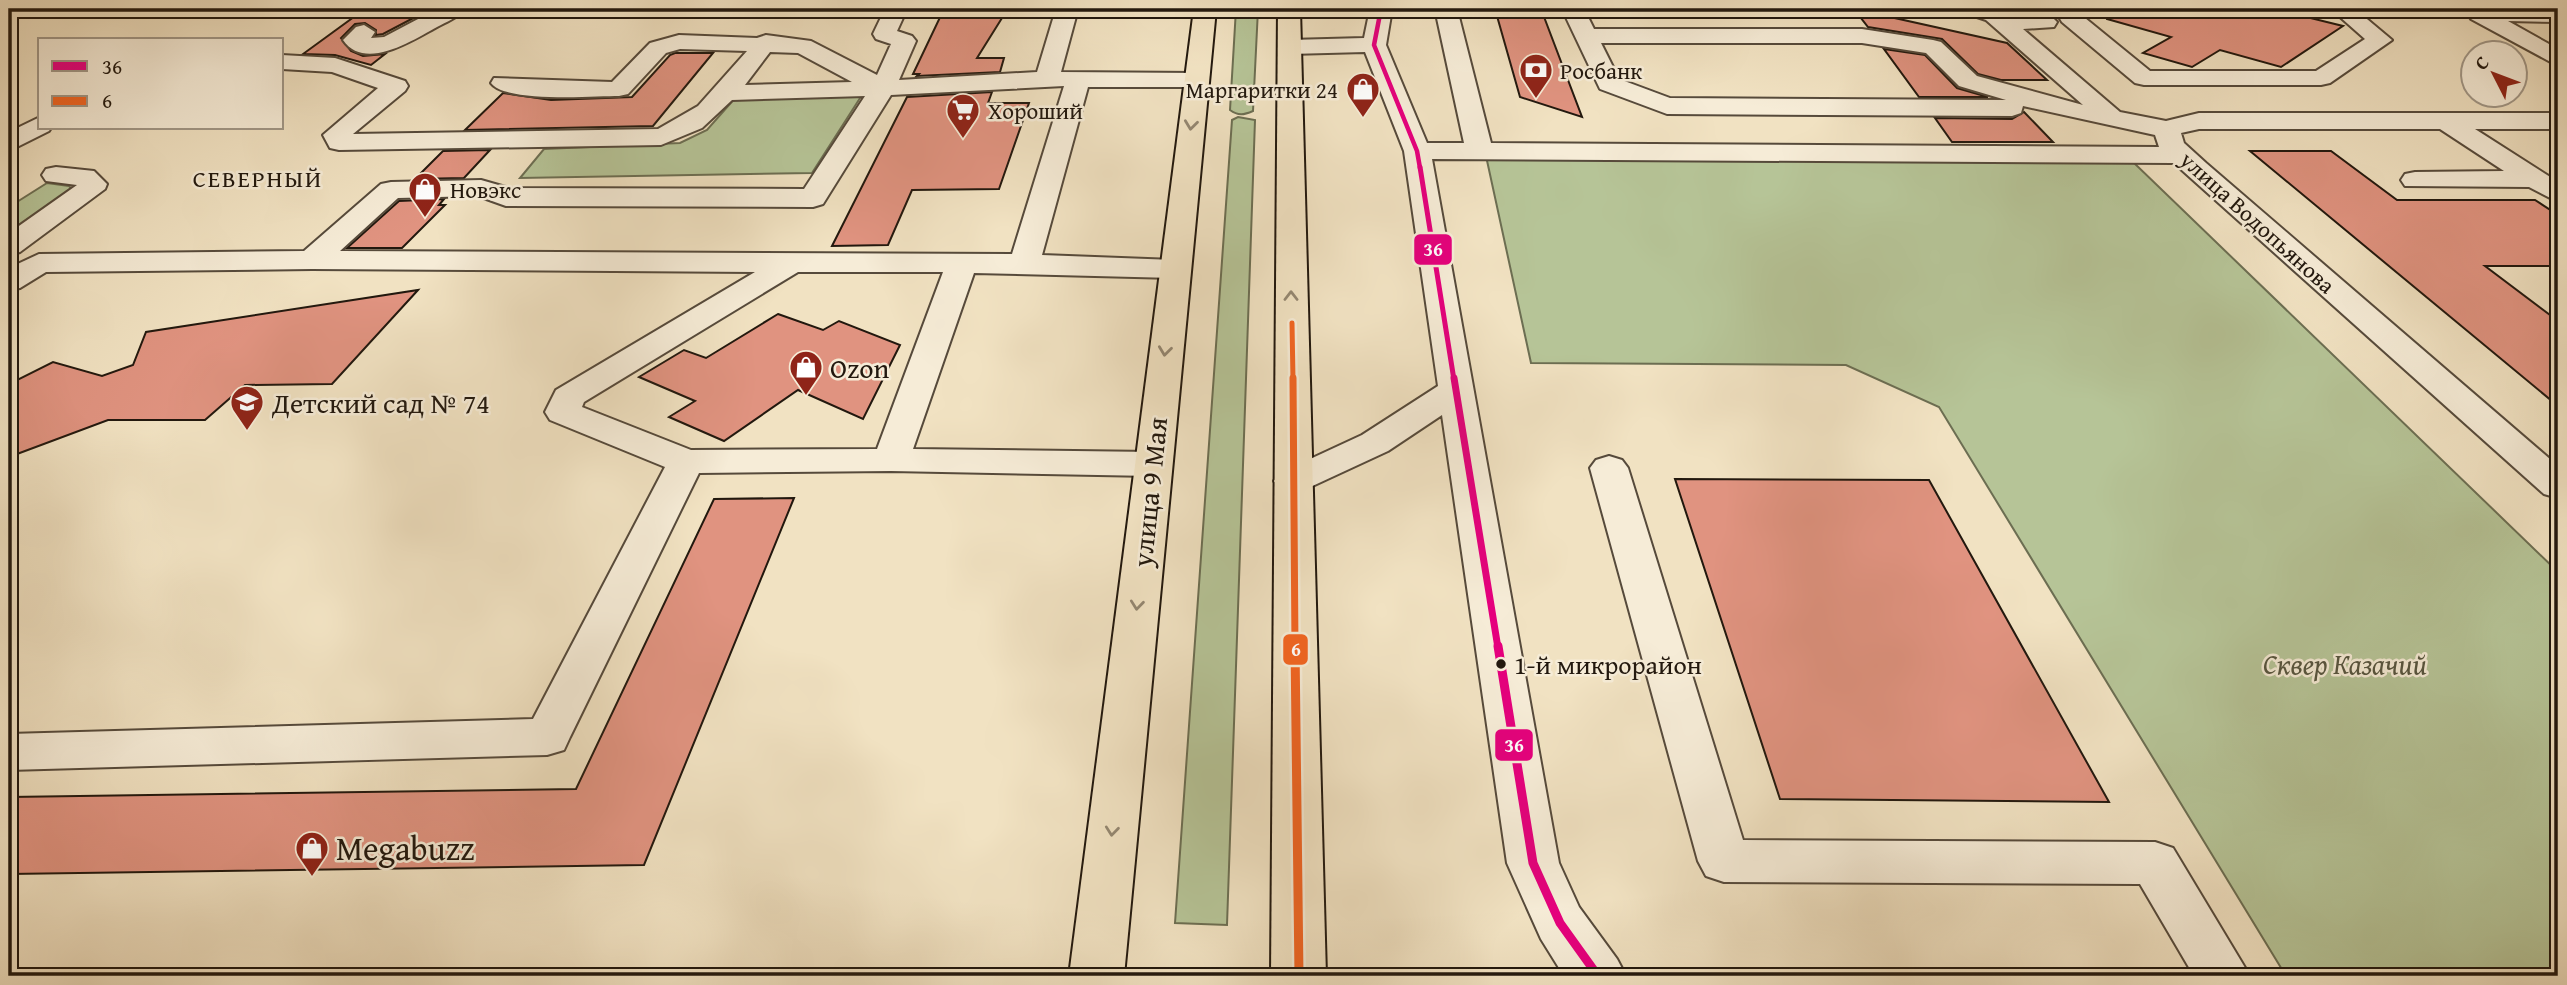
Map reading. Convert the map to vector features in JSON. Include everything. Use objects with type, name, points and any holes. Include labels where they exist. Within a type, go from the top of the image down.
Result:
[{"type":"main road","name":"улица 9 Мая","points":[[1096,976],[1205,9]]},
{"type":"main road","points":[[1289,9],[1299,976]]},
{"type":"street","points":[[364,32],[355,40],[362,45],[389,44],[453,9]]},
{"type":"street","points":[[312,260],[391,190],[481,188],[506,197],[813,198],[883,88],[904,41],[884,34],[896,9]]},
{"type":"street","points":[[1047,79],[1067,9]]},
{"type":"street","points":[[1381,9],[1374,44],[1417,151],[1533,863],[1553,915],[1577,954],[1598,976]]},
{"type":"street","points":[[1446,9],[1479,150]]},
{"type":"street","points":[[1573,9],[1609,84],[1667,106],[2057,108]]},
{"type":"street","points":[[1976,9],[1994,15],[2110,116]]},
{"type":"street","points":[[2065,76],[2321,78],[2380,40],[2342,9]]},
{"type":"street","points":[[2558,15],[2479,14],[2558,59]]},
{"type":"street","points":[[2002,22],[2038,15],[2081,16],[2144,78]]},
{"type":"street","points":[[1586,36],[1862,36],[1933,47],[1968,82],[2057,108],[2110,116],[2166,129]]},
{"type":"street","points":[[503,83],[519,88],[619,89],[658,48],[666,44],[766,42],[803,46],[883,88]]},
{"type":"street","points":[[284,62],[335,65],[396,86],[336,135],[339,142],[661,137],[691,125],[725,93],[766,42]]},
{"type":"street","points":[[1290,47],[1374,44]]},
{"type":"street","points":[[725,93],[1047,79],[1196,80]]},
{"type":"street","points":[[1024,264],[1078,79]]},
{"type":"street","points":[[2444,120],[2549,187]]},
{"type":"street","name":"улица Водопьянова","points":[[2558,121],[2199,121],[2166,129],[2172,146],[2558,486]]},
{"type":"street","points":[[9,143],[38,126]]},
{"type":"street","points":[[1417,151],[2182,155]]},
{"type":"street","points":[[9,246],[91,189],[93,184],[76,175],[56,175]]},
{"type":"street","points":[[2415,180],[2549,187]]},
{"type":"street","points":[[9,281],[39,263],[312,260],[1024,264],[1174,269]]},
{"type":"street","points":[[793,262],[568,397],[563,412],[686,461],[891,460],[1152,464]]},
{"type":"street","points":[[891,460],[961,265]]},
{"type":"street","points":[[1293,481],[1375,443],[1456,390]]},
{"type":"street","points":[[9,752],[547,737],[686,461]]},
{"type":"street","points":[[1609,468],[1724,861],[2155,863],[2223,976]]},
{"type":"green space","points":[[1236,9],[1258,9],[1253,111],[1241,114],[1230,110]]},
{"type":"green space","points":[[862,95],[812,173],[520,178],[544,149],[680,143],[707,130],[736,97]]},
{"type":"green space","points":[[1238,117],[1255,120],[1227,925],[1175,923],[1232,120]]},
{"type":"green space","name":"Сквер Казачий","points":[[1486,156],[2132,161],[2558,572],[2558,976],[2286,976],[1939,407],[1846,365],[1531,363]]},
{"type":"green space","points":[[47,183],[69,186],[73,191],[72,195],[9,237],[9,207]]},
{"type":"building","points":[[1495,9],[1541,9],[1582,117],[1520,97]]},
{"type":"building","points":[[1854,9],[2007,43],[2047,80],[2001,80],[1978,74],[1942,39],[1868,27]]},
{"type":"building","points":[[2108,9],[2274,9],[2343,26],[2281,67],[2220,50],[2192,67],[2143,53],[2171,37],[2107,19]]},
{"type":"building","points":[[1007,10],[977,58],[1004,58],[1000,72],[913,74],[943,11]]},
{"type":"building","points":[[423,13],[383,34],[376,35],[376,30],[365,23],[355,24],[341,38],[351,51],[363,56],[385,54],[371,65],[335,55],[303,54],[358,14]]},
{"type":"building","points":[[1884,49],[1925,55],[1957,88],[1988,97],[1919,97]]},
{"type":"building","points":[[713,53],[653,126],[465,130],[503,93],[551,100],[632,97],[670,55]]},
{"type":"building","points":[[992,92],[988,103],[1029,103],[999,189],[912,190],[888,245],[832,246],[907,97]]},
{"type":"building","points":[[2024,112],[2053,142],[1952,142],[1935,118],[2012,119]]},
{"type":"building","points":[[490,150],[464,178],[415,179],[443,151]]},
{"type":"building","points":[[2250,151],[2331,151],[2397,200],[2535,200],[2558,215],[2558,266],[2485,266],[2558,321],[2558,406]]},
{"type":"building","points":[[444,199],[439,205],[445,205],[402,248],[347,248],[399,201]]},
{"type":"building","points":[[418,290],[332,384],[245,385],[205,420],[108,420],[9,457],[9,384],[53,362],[102,376],[133,365],[146,332]]},
{"type":"building","points":[[778,314],[823,330],[839,321],[900,345],[863,419],[798,390],[724,441],[669,417],[695,401],[639,377],[684,350],[706,358]]},
{"type":"building","points":[[1675,479],[1929,480],[2109,802],[1780,799]]},
{"type":"building","points":[[794,498],[644,865],[9,874],[9,797],[576,789],[714,499]]},
{"type":"transit line","name":"36","points":[[1381,9],[1374,45],[1417,151],[1533,863],[1560,923],[1598,976]]},
{"type":"transit line","name":"6","points":[[1292,323],[1299,976]]},
{"type":"place","name":"Росбанк","points":[[1536,100]]},
{"type":"place","name":"Маргаритки 24","points":[[1363,119]]},
{"type":"place","name":"Хороший","points":[[963,140]]},
{"type":"place","name":"Новэкс","points":[[425,219]]},
{"type":"place","name":"Ozon","points":[[806,397]]},
{"type":"place","name":"Детский сад № 74","points":[[247,432]]},
{"type":"place","name":"1-й микрорайон","points":[[1501,664]]},
{"type":"place","name":"Megabuzz","points":[[312,878]]},
{"type":"district","name":"СЕВЕРНЫЙ","points":[[258,178]]}]
